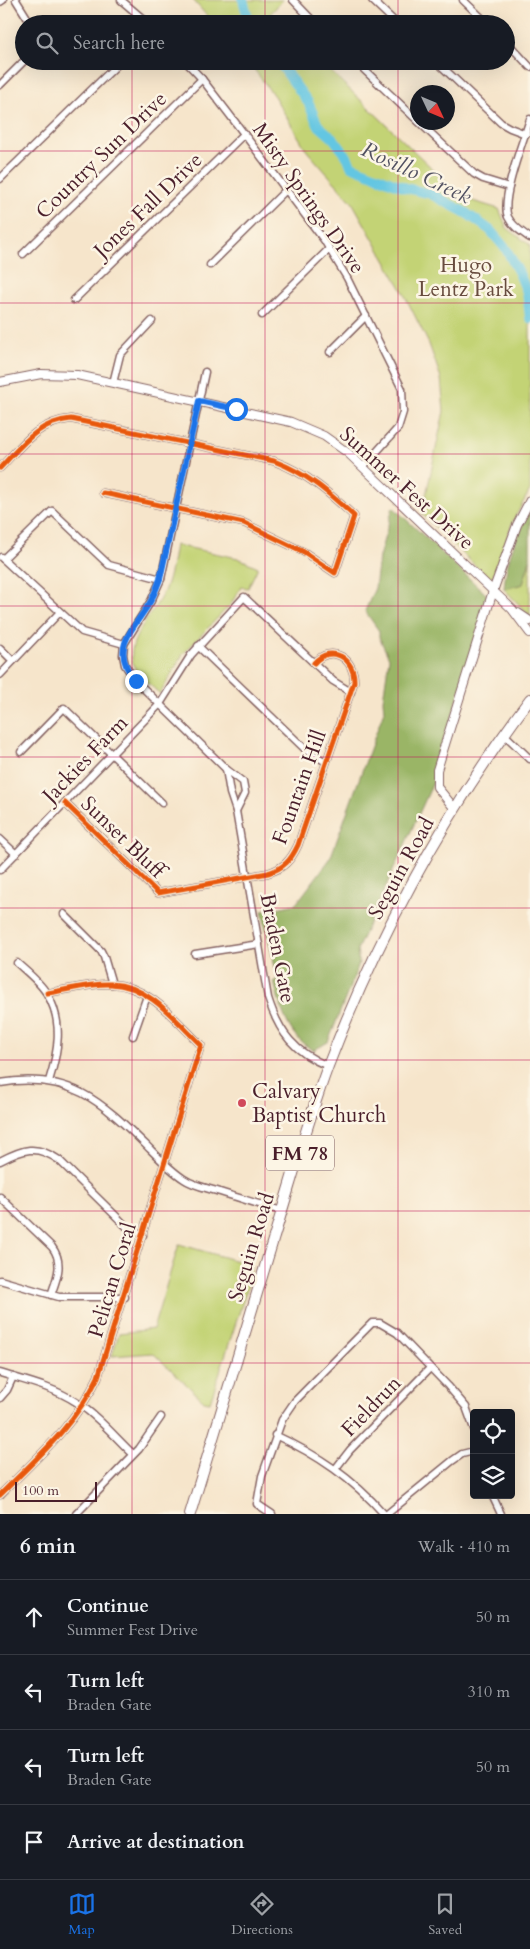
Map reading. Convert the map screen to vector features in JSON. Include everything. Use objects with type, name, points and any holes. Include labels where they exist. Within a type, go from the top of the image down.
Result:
[{"type":"main road","name":"Seguin Road","points":[[190,1514],[328,1066],[353,1006],[386,933],[426,857],[504,734],[530,699]]},
{"type":"street","points":[[16,0],[25,15]]},
{"type":"street","points":[[121,0],[138,15]]},
{"type":"street","points":[[293,0],[307,15]]},
{"type":"street","points":[[372,0],[388,15]]},
{"type":"street","points":[[466,1],[479,15]]},
{"type":"street","points":[[515,51],[530,67]]},
{"type":"street","points":[[0,85],[15,70]]},
{"type":"street","points":[[0,179],[112,70]]},
{"type":"street","name":"Misty Springs Drive","points":[[194,70],[244,134],[329,249],[366,316],[402,389],[404,412],[398,428],[363,467]]},
{"type":"street","points":[[364,70],[410,114]]},
{"type":"street","points":[[445,70],[501,123],[526,134]]},
{"type":"street","name":"Country Sun Drive","points":[[22,254],[202,79]]},
{"type":"street","points":[[530,119],[509,187],[505,209],[513,225],[530,238]]},
{"type":"street","points":[[427,130],[474,174],[483,179],[509,187]]},
{"type":"street","name":"Jones Fall Drive","points":[[74,300],[244,134]]},
{"type":"street","points":[[210,265],[286,190]]},
{"type":"street","points":[[262,315],[329,249]]},
{"type":"street","points":[[330,352],[366,316]]},
{"type":"street","points":[[113,383],[120,355],[152,322]]},
{"type":"street","points":[[205,372],[160,579],[151,601],[124,644],[123,655],[130,673],[226,769],[243,782],[245,793],[236,811]]},
{"type":"street","name":"Summer Fest Drive","points":[[0,382],[24,376],[60,374],[199,401],[306,427],[340,447],[363,467],[512,609],[530,622]]},
{"type":"street","points":[[0,468],[44,426],[58,420],[86,421],[274,461],[294,469],[324,488],[354,516],[335,573],[304,552],[244,523],[103,493]]},
{"type":"street","name":"Seguin Road","points":[[455,809],[437,787],[437,770],[493,591],[516,525],[530,500]]},
{"type":"street","points":[[124,644],[82,632],[1,558],[52,510],[109,565],[160,579]]},
{"type":"street","name":"Jackies Farm","points":[[0,870],[160,704],[198,646],[244,597],[314,663]]},
{"type":"street","name":"Summer Fest Drive","points":[[512,609],[530,633]]},
{"type":"street","points":[[0,674],[59,612]]},
{"type":"street","points":[[198,646],[306,750],[326,762]]},
{"type":"street","points":[[0,648],[13,661]]},
{"type":"street","name":"Fountain Hill","points":[[158,893],[276,871],[293,855],[354,682],[352,668],[341,656],[331,653],[323,654],[314,663]]},
{"type":"street","points":[[314,663],[333,681],[351,692]]},
{"type":"street","points":[[21,752],[64,708],[162,803]]},
{"type":"street","points":[[504,734],[530,759]]},
{"type":"street","name":"Braden Gate","points":[[226,769],[230,793],[236,811],[268,998],[278,1023],[290,1041],[301,1053],[310,1059],[328,1066]]},
{"type":"street","name":"Sunset Bluff","points":[[65,803],[158,893]]},
{"type":"street","points":[[0,839],[16,854]]},
{"type":"street","points":[[64,914],[101,951],[112,984]]},
{"type":"street","points":[[195,954],[259,944]]},
{"type":"street","points":[[17,963],[47,993],[55,1014],[59,1035],[56,1057],[49,1081]]},
{"type":"street","points":[[47,993],[112,984],[132,988],[147,996],[133,1036]]},
{"type":"street","name":"Pelican Coral","points":[[0,1495],[83,1407],[96,1383],[166,1164],[201,1045],[147,996]]},
{"type":"street","points":[[0,1083],[21,1080],[49,1081],[73,1088],[112,1111],[166,1164],[186,1180],[196,1185],[282,1211]]},
{"type":"street","points":[[0,1161],[28,1150],[39,1150],[50,1154],[128,1227],[137,1234],[143,1235]]},
{"type":"street","points":[[0,1197],[52,1247],[57,1255],[59,1270],[51,1295]]},
{"type":"street","points":[[0,1280],[68,1298],[124,1297]]},
{"type":"street","points":[[272,1514],[258,1504],[262,1476],[275,1435],[282,1420],[295,1401],[368,1326],[376,1322],[386,1325],[397,1333],[466,1407],[470,1418]]},
{"type":"street","name":"Fieldrun","points":[[336,1468],[350,1450],[430,1368]]},
{"type":"street","points":[[0,1373],[50,1388],[83,1407],[133,1454]]},
{"type":"street","points":[[0,1398],[7,1390],[13,1377]]},
{"type":"street","points":[[76,1514],[144,1443],[160,1417]]},
{"type":"street","points":[[275,1435],[305,1449],[336,1468],[385,1514],[452,1461],[462,1454],[470,1452]]},
{"type":"street","points":[[494,1499],[501,1514]]},
{"type":"green space","points":[[193,0],[283,0],[271,15],[206,15]]},
{"type":"green space","name":"Hugo Lentz Park","points":[[255,70],[329,70],[463,198],[499,209],[507,228],[530,245],[530,490],[513,521],[491,581],[422,514],[444,411],[441,378],[429,344],[401,288],[352,202],[307,151],[274,96]]},
{"type":"green space","points":[[393,507],[488,596],[432,785],[357,950],[359,964],[328,1042],[314,1050],[298,1038],[286,1021],[282,1011],[274,981],[278,980],[262,911],[296,904],[330,859],[384,711],[383,700],[389,658],[379,637],[379,631],[365,611],[375,588],[379,557]]},
{"type":"green space","points":[[530,511],[530,560],[523,584],[504,589],[512,549]]},
{"type":"green space","points":[[175,545],[238,558],[258,567],[248,588],[241,587],[231,604],[183,654],[160,694],[140,676],[134,666],[132,656],[133,645],[167,585]]},
{"type":"green space","points":[[530,560],[530,616],[504,589],[523,584]]},
{"type":"green space","points":[[179,1244],[251,1265],[247,1289],[210,1402],[204,1401],[153,1353],[112,1356],[119,1333],[153,1329]]},
{"type":"waterway","name":"Rosillo Creek","points":[[243,0],[247,15]]},
{"type":"waterway","name":"Rosillo Creek","points":[[285,70],[308,102],[318,125],[334,139],[348,158],[351,166],[406,188],[431,194],[466,213],[490,230],[506,249],[519,273],[527,292],[530,318]]},
{"type":"cycle path","points":[[0,468],[31,436],[49,425],[71,419],[274,461],[317,484],[354,516],[335,573],[304,552],[244,523],[103,493]]},
{"type":"cycle path","points":[[65,803],[158,893],[268,873],[278,869],[290,859],[298,845],[354,682],[351,667],[341,656],[328,654],[314,663]]},
{"type":"cycle path","points":[[0,1495],[67,1425],[89,1394],[98,1377],[201,1045],[172,1015],[150,997],[125,986],[111,984],[95,985],[47,993]]},
{"type":"place","name":"Calvary Baptist Church","points":[[242,1103]]},
{"type":"route","points":[[136,681],[125,665],[123,655],[124,644],[151,601],[160,579],[199,401],[236,409]]}]
